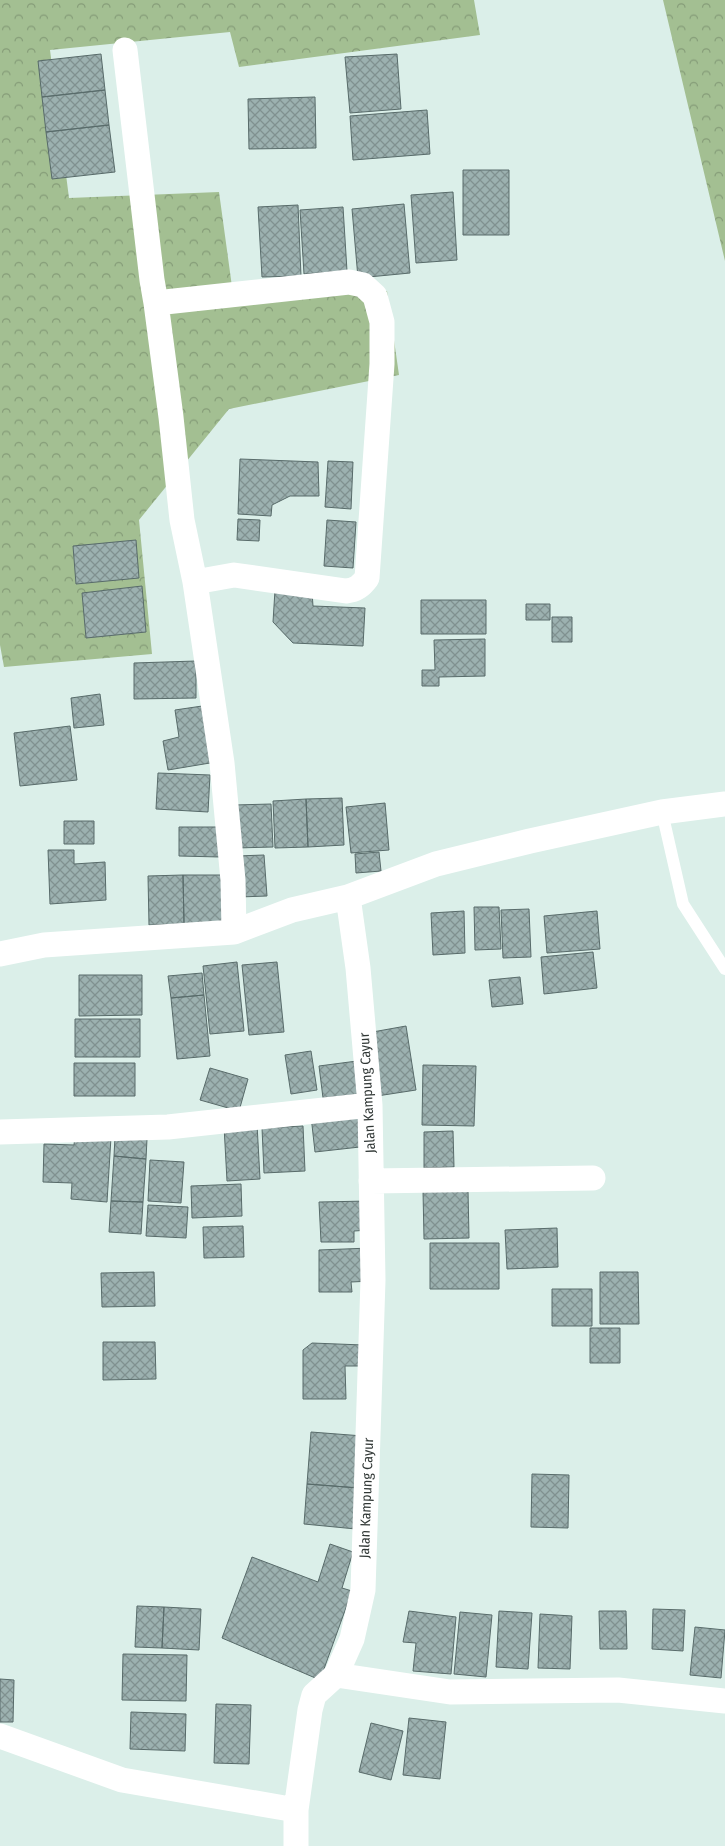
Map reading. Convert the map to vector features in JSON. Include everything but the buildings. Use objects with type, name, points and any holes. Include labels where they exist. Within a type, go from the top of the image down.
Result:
[{"type":"street","points":[[125,50],[182,520],[195,582],[222,763],[232,880],[234,932]]},
{"type":"street","points":[[156,303],[349,282],[362,285],[374,296],[382,322],[379,412],[367,578],[364,583],[353,590],[346,591],[234,575],[195,582]]},
{"type":"street","points":[[0,954],[44,945],[234,932],[292,910],[348,896],[436,864],[662,812],[725,804]]},
{"type":"street","name":"Jalan Kampung Cayur","points":[[296,1846],[296,1810],[310,1710],[314,1695],[336,1676],[352,1639],[364,1590],[373,1280],[370,1105],[358,968],[348,896]]},
{"type":"street","points":[[0,1132],[168,1127],[370,1105]]},
{"type":"street","points":[[371,1181],[593,1178]]},
{"type":"street","points":[[336,1676],[450,1692],[618,1690],[725,1701]]},
{"type":"street","points":[[0,1736],[122,1780],[296,1810]]},
{"type":"lane","points":[[662,812],[683,904],[725,969]]},
{"type":"green space","points":[[0,0],[474,0],[480,35],[239,67],[230,32],[50,50],[69,198],[219,192],[233,294],[387,291],[399,375],[229,409],[139,520],[152,654],[4,667],[0,645]]},
{"type":"green space","points":[[663,0],[725,0],[725,261]]}]
